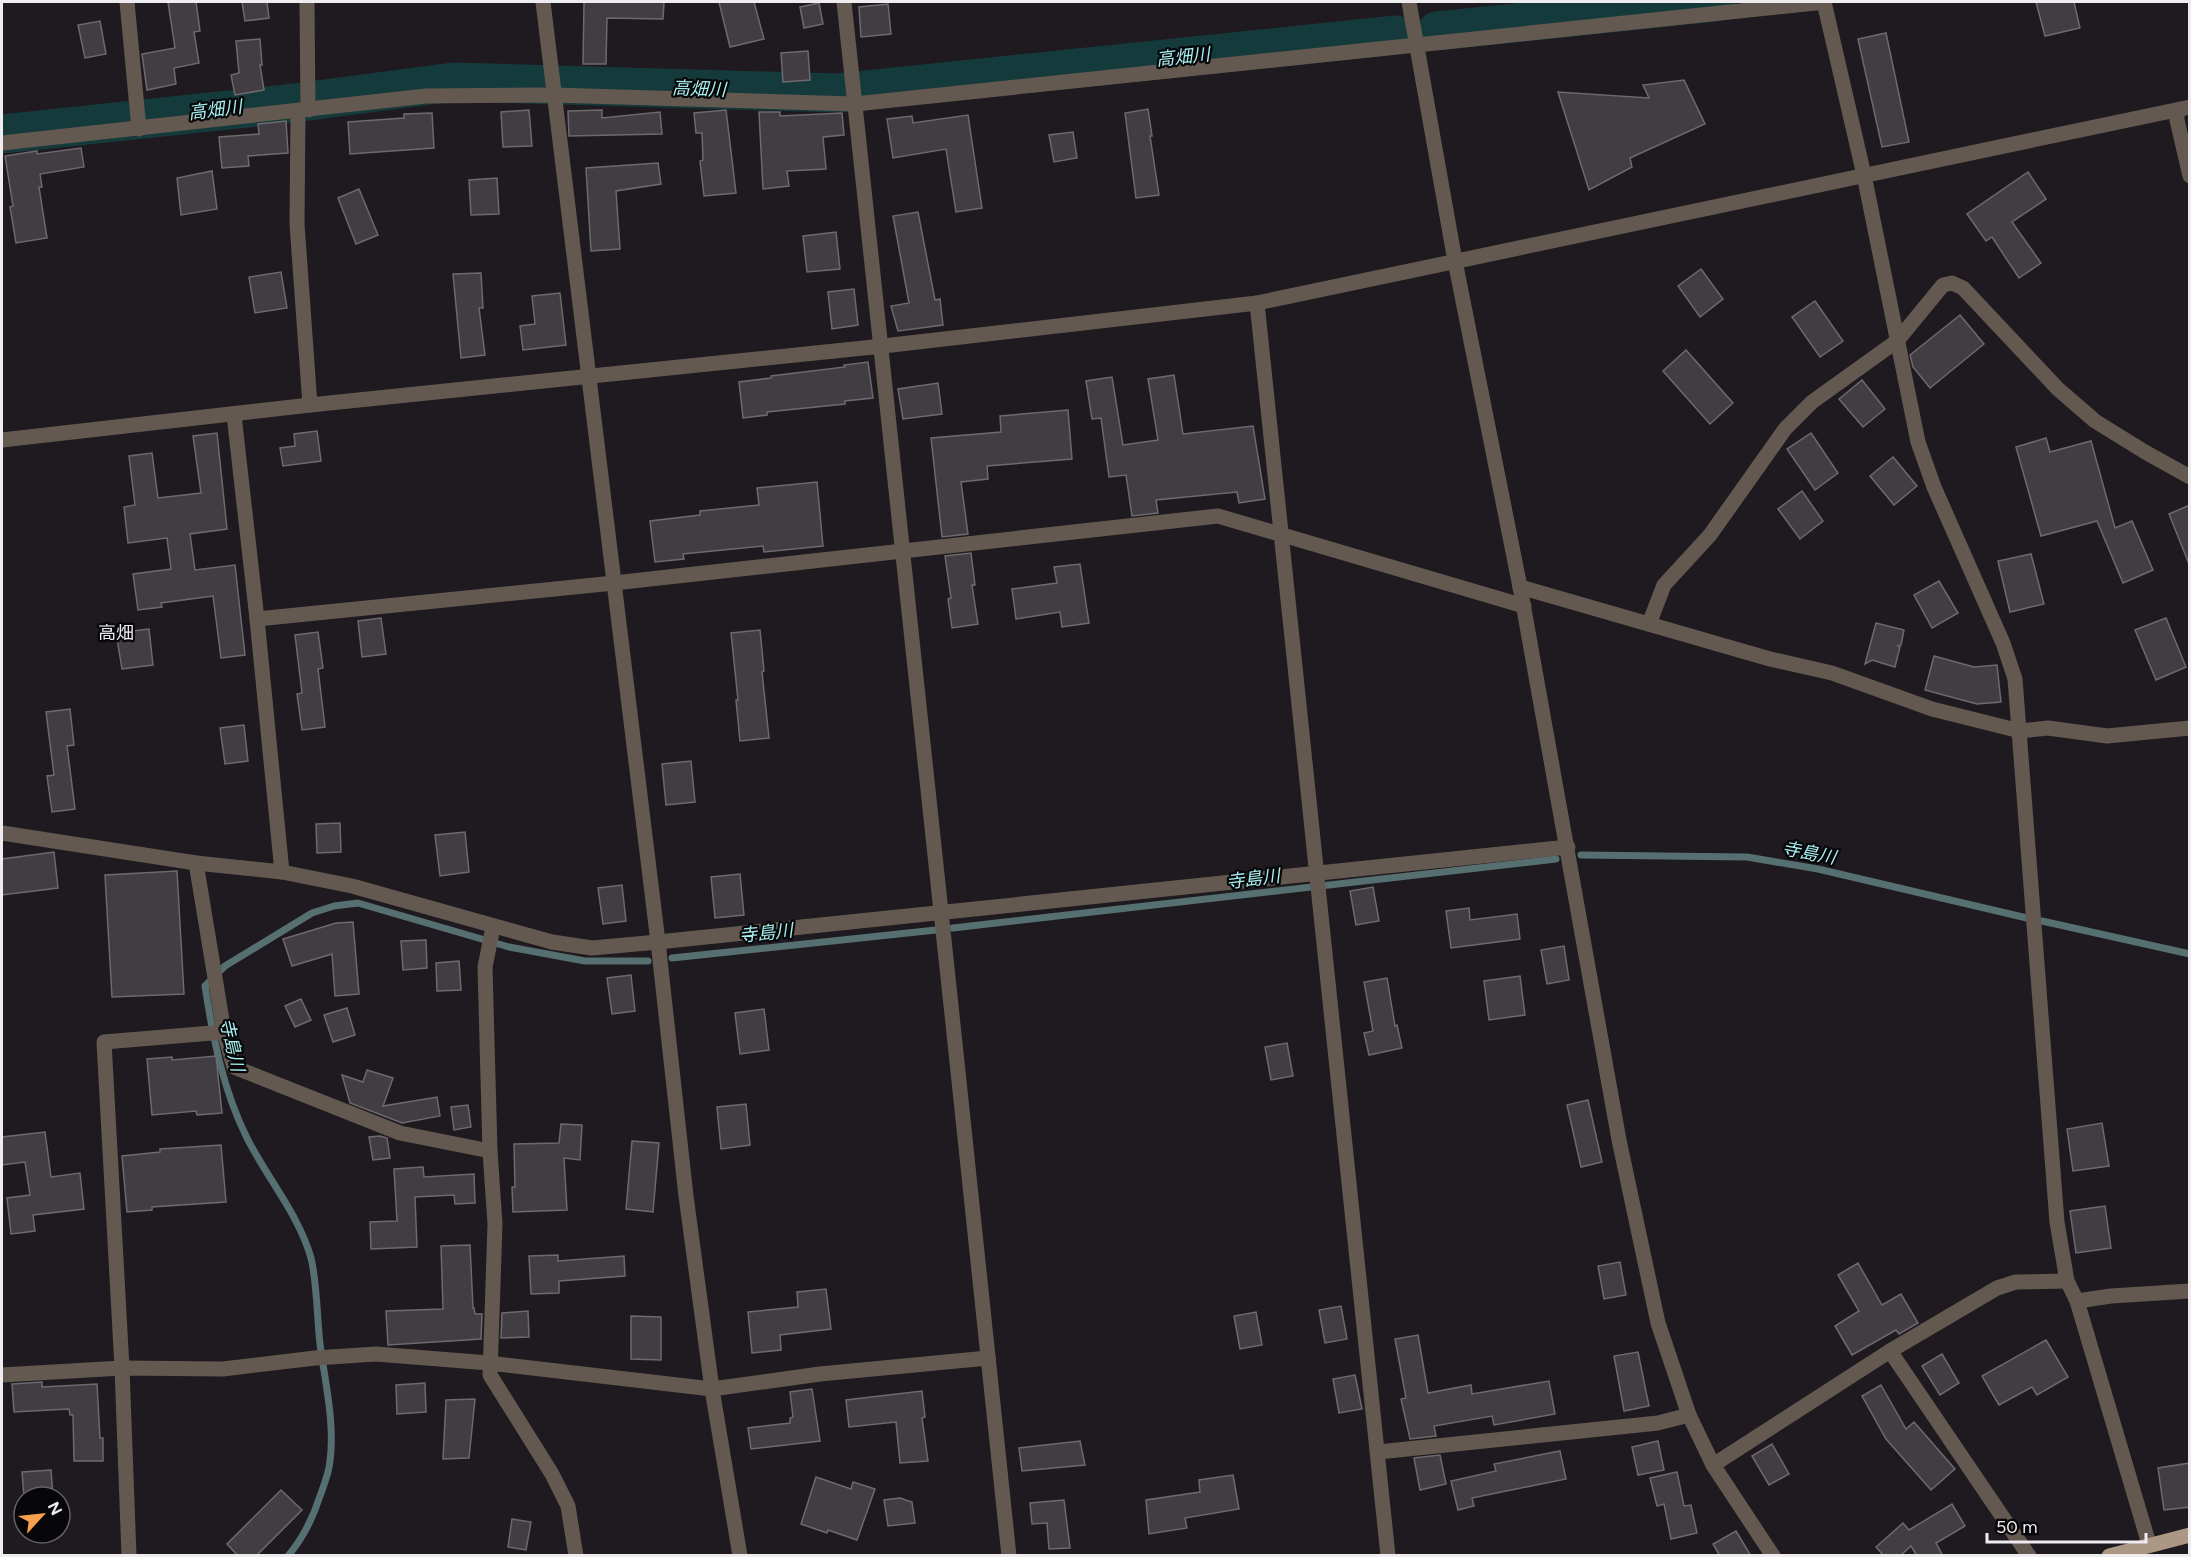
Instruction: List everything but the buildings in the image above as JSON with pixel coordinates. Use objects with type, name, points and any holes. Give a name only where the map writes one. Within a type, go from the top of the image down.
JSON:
[{"type":"main road","points":[[2109,1556],[2190,1535]]},
{"type":"street","points":[[127,2],[138,121]]},
{"type":"street","points":[[307,2],[305,105],[297,224],[310,405]]},
{"type":"street","points":[[543,2],[658,942],[686,1196],[712,1389],[740,1556]]},
{"type":"street","points":[[844,2],[883,346],[912,646],[1009,1556]]},
{"type":"street","points":[[1409,2],[1455,261],[1524,606],[1619,1140],[1658,1323],[1689,1415],[1713,1466],[1773,1556]]},
{"type":"street","points":[[2,143],[138,121],[426,96],[854,96],[1578,29],[1824,2],[1863,175],[1918,442],[1934,488],[2003,644],[2015,680],[2057,1221],[2067,1281],[2077,1301],[2149,1544]]},
{"type":"street","points":[[2,440],[310,405],[883,346],[1257,303],[2183,109]]},
{"type":"street","points":[[2183,109],[2177,120],[2190,176]]},
{"type":"street","points":[[1649,624],[1664,585],[1710,535],[1785,429],[1812,402],[1897,341],[1943,285],[1952,283],[1963,288],[2058,389],[2095,421],[2190,477]]},
{"type":"street","points":[[1257,303],[1388,1556]]},
{"type":"street","points":[[234,415],[282,872]]},
{"type":"street","points":[[257,620],[1218,516],[1524,606]]},
{"type":"street","points":[[1520,586],[1770,659],[1832,673],[1932,709],[2020,731],[2048,728],[2107,736],[2190,728]]},
{"type":"street","points":[[2,833],[196,862],[282,872],[352,886],[491,936],[592,948],[942,913],[1318,881],[1568,847]]},
{"type":"street","points":[[196,862],[215,975],[217,1033],[234,1066],[400,1132],[490,1151]]},
{"type":"street","points":[[491,936],[485,967],[490,1151],[495,1224],[490,1375],[552,1474],[568,1506],[576,1556]]},
{"type":"street","points":[[129,1556],[122,1368],[104,1042],[217,1033]]},
{"type":"street","points":[[1713,1466],[1890,1351],[1997,1288],[2016,1282],[2067,1281]]},
{"type":"street","points":[[2077,1301],[2111,1296],[2190,1291]]},
{"type":"street","points":[[1890,1351],[2029,1556]]},
{"type":"street","points":[[2,1375],[122,1368],[223,1369],[315,1358],[376,1354],[489,1363],[712,1389],[820,1374],[988,1358]]},
{"type":"street","points":[[1378,1452],[1658,1423],[1689,1415]]},
{"type":"waterway","name":"高畑川","points":[[1437,31],[1716,2]]},
{"type":"waterway","name":"高畑川","points":[[2,134],[294,103],[453,82],[837,93],[1396,35]]},
{"type":"waterway","name":"寺島川","points":[[1581,855],[1747,857],[1818,869],[2027,918]]},
{"type":"waterway","name":"寺島川","points":[[953,928],[1556,859]]},
{"type":"waterway","name":"寺島川","points":[[288,1556],[311,1520],[329,1470],[330,1461],[330,1417],[320,1344],[315,1278],[306,1242],[299,1227],[255,1153],[231,1101],[215,1044],[205,986],[225,966],[312,913],[334,906],[358,903],[509,947],[585,961],[648,961]]},
{"type":"waterway","name":"寺島川","points":[[2042,921],[2190,954]]},
{"type":"waterway","name":"寺島川","points":[[672,958],[936,930]]},
{"type":"district","name":"高畑","points":[[116,633]]}]
